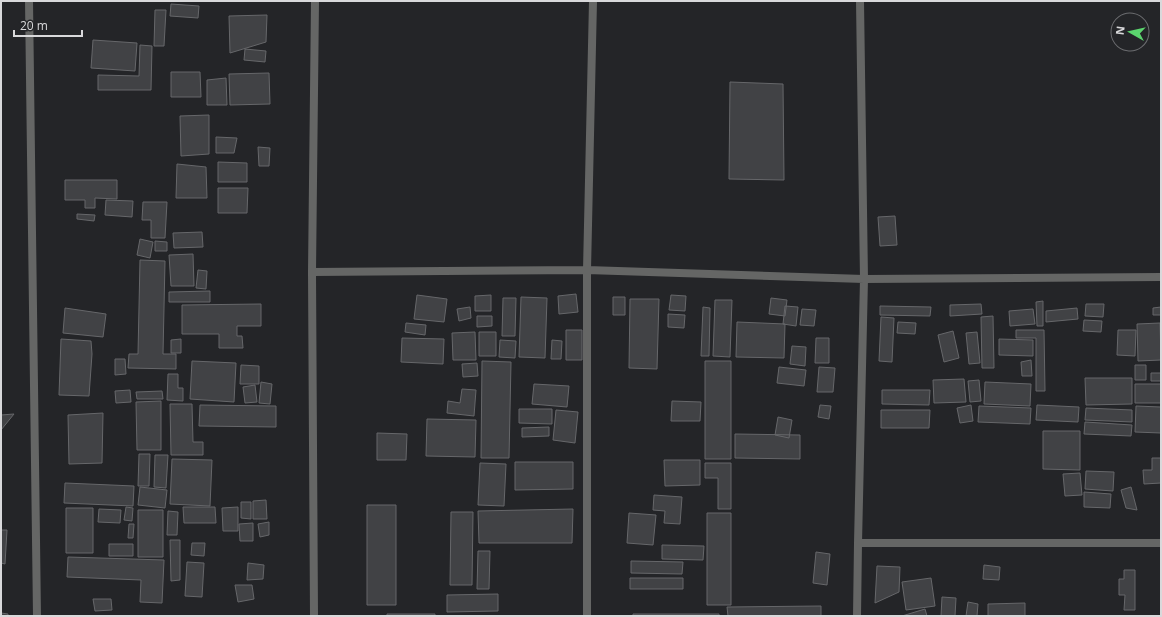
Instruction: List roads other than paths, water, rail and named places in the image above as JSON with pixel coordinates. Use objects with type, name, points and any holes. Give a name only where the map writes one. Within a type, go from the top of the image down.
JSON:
[{"type":"street","points":[[29,1],[37,616]]},
{"type":"street","points":[[314,616],[312,272],[315,1]]},
{"type":"street","points":[[587,616],[587,270],[593,1]]},
{"type":"street","points":[[857,616],[864,279],[860,1]]},
{"type":"street","points":[[312,272],[587,270],[864,279],[1161,277]]},
{"type":"street","points":[[858,543],[1161,543]]}]
